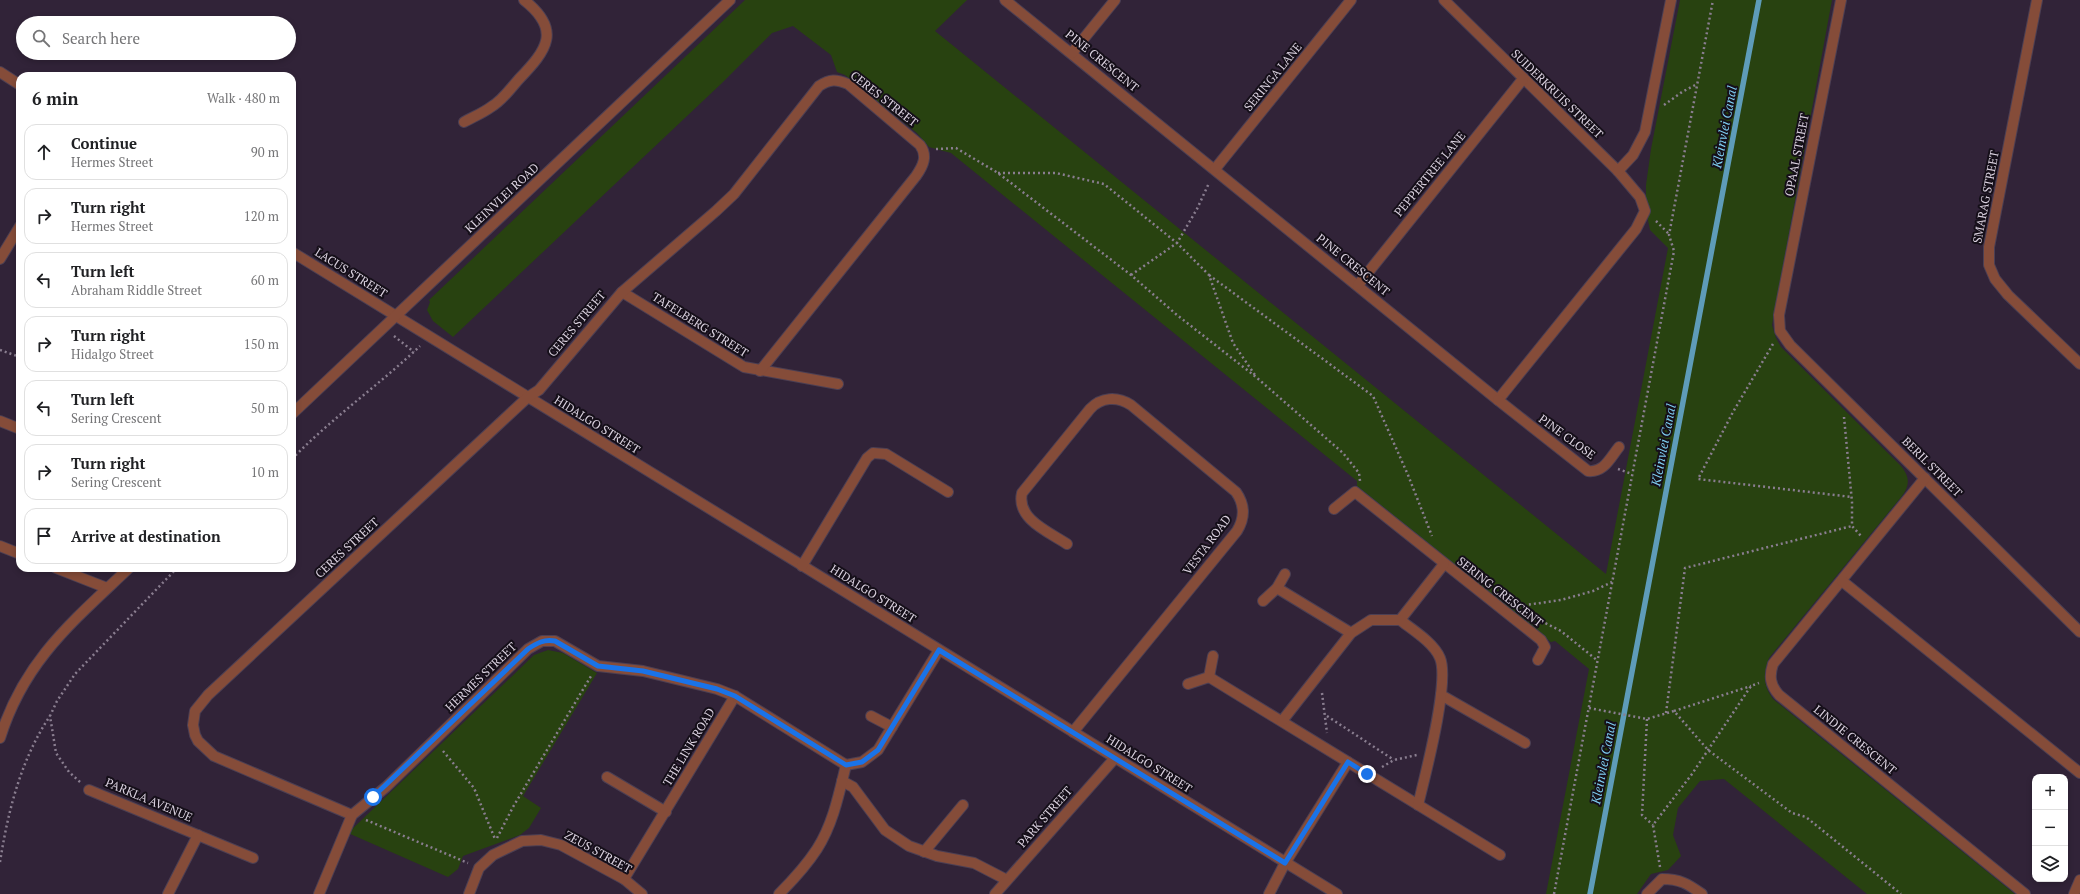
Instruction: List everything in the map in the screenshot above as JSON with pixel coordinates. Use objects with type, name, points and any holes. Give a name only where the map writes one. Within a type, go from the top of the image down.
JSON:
[{"type":"street","points":[[464,122],[492,107],[542,55],[546,40],[545,26],[540,14],[524,0]]},
{"type":"street","name":"KLEINVLEI ROAD","points":[[296,410],[730,0]]},
{"type":"street","name":"PINE CRESCENT","points":[[1005,0],[1498,400]]},
{"type":"street","points":[[1072,53],[1115,0]]},
{"type":"street","name":"SERINGA LANE","points":[[1215,169],[1351,0]]},
{"type":"street","name":"SUIDERKRUIS STREET","points":[[1444,0],[1618,171],[1640,197],[1646,211]]},
{"type":"street","points":[[1618,171],[1633,156],[1645,132],[1670,0]]},
{"type":"street","name":"OPAAL STREET","points":[[1780,331],[1779,315],[1841,0]]},
{"type":"street","name":"SMARAG STREET","points":[[2036,0],[1989,247],[1989,265],[1995,279],[2008,295],[2080,364]]},
{"type":"street","points":[[0,72],[16,82]]},
{"type":"street","name":"PEPPERTREE LANE","points":[[1358,285],[1523,78]]},
{"type":"street","name":"CERES STREET","points":[[352,814],[214,756],[198,741],[195,735],[195,711],[208,695],[528,397],[539,390],[622,292],[734,194],[816,90],[826,82],[832,80],[848,84],[923,150]]},
{"type":"street","points":[[760,371],[916,176],[923,164],[923,150]]},
{"type":"street","points":[[1498,400],[1636,229],[1646,211]]},
{"type":"street","points":[[0,259],[16,233]]},
{"type":"street","name":"LACUS STREET","points":[[296,254],[396,316]]},
{"type":"street","name":"TAFELBERG STREET","points":[[622,292],[736,363],[760,371],[838,384]]},
{"type":"street","name":"HIDALGO STREET","points":[[396,316],[1337,894]]},
{"type":"street","name":"BERIL STREET","points":[[1780,331],[1784,339],[2080,632]]},
{"type":"street","name":"VESTA ROAD","points":[[1067,544],[1030,520],[1024,512],[1020,501],[1022,493],[1090,409],[1097,403],[1110,398],[1121,400],[1130,405],[1236,492],[1242,505],[1243,519],[1237,531],[1073,732]]},
{"type":"street","name":"PINE CLOSE","points":[[1498,400],[1588,470],[1596,472],[1602,469],[1619,447]]},
{"type":"street","points":[[0,421],[16,427]]},
{"type":"street","points":[[802,566],[867,458],[873,453],[886,454],[948,492]]},
{"type":"street","points":[[1771,678],[1774,664],[1925,478]]},
{"type":"street","points":[[1334,509],[1355,492]]},
{"type":"street","name":"SERING CRESCENT","points":[[1355,492],[1544,644],[1545,651],[1538,660]]},
{"type":"street","points":[[0,546],[16,552]]},
{"type":"street","name":"SERING CRESCENT","points":[[1400,620],[1444,564]]},
{"type":"street","points":[[66,572],[107,588]]},
{"type":"street","points":[[0,738],[13,702],[34,665],[50,644],[125,572]]},
{"type":"street","points":[[1263,601],[1277,588],[1285,574]]},
{"type":"street","points":[[1842,581],[2080,773]]},
{"type":"street","points":[[1277,588],[1350,633]]},
{"type":"street","points":[[1282,722],[1350,633],[1371,620],[1400,620],[1434,648],[1440,656],[1443,677],[1431,752],[1418,805]]},
{"type":"street","name":"HERMES STREET","points":[[352,814],[386,787],[528,649],[542,640],[555,641],[598,666],[643,671],[717,689],[735,696],[846,765]]},
{"type":"street","points":[[779,894],[802,870],[817,849],[828,828],[846,765],[862,762],[878,750],[939,650]]},
{"type":"street","points":[[1209,677],[1212,656]]},
{"type":"street","points":[[1188,684],[1209,677]]},
{"type":"street","points":[[1209,677],[1500,855]]},
{"type":"street","name":"LINDIE CRESCENT","points":[[1771,678],[1774,690],[1779,695],[2025,894]]},
{"type":"street","points":[[1441,694],[1525,743]]},
{"type":"street","name":"THE LINK ROAD","points":[[624,878],[666,812],[735,696]]},
{"type":"street","points":[[871,716],[892,727]]},
{"type":"street","name":"PARK STREET","points":[[995,894],[1115,758]]},
{"type":"street","points":[[1269,894],[1285,863],[1348,762]]},
{"type":"street","points":[[607,776],[666,812]]},
{"type":"street","points":[[842,781],[853,787],[885,830],[909,846],[924,852],[974,863],[1007,880]]},
{"type":"street","name":"PARKLA AVENUE","points":[[89,790],[253,858]]},
{"type":"street","points":[[924,852],[963,805]]},
{"type":"street","points":[[319,894],[352,814]]},
{"type":"street","name":"PARKLA AVENUE","points":[[168,894],[198,835]]},
{"type":"street","name":"ZEUS STREET","points":[[469,894],[479,868],[483,862],[500,850],[522,841],[541,840],[552,842],[624,878],[642,894]]},
{"type":"street","points":[[1647,894],[1662,879],[1676,879],[1690,885],[1702,894]]},
{"type":"street","points":[[2074,894],[2080,880]]},
{"type":"path","points":[[1669,235],[1713,0]]},
{"type":"path","points":[[1650,104],[1663,106],[1682,92],[1698,84]]},
{"type":"path","points":[[923,150],[956,148],[998,173],[1131,275],[1177,315],[1256,377],[1343,453],[1359,473],[1360,483],[1355,492]]},
{"type":"path","points":[[1131,275],[1176,243],[1197,209],[1215,169]]},
{"type":"path","points":[[998,173],[1056,173],[1104,184],[1176,243],[1209,275],[1373,396],[1408,475],[1433,537]]},
{"type":"path","points":[[1554,894],[1674,251],[1669,235],[1646,211]]},
{"type":"path","points":[[1209,275],[1234,343],[1256,377]]},
{"type":"path","points":[[1780,331],[1733,412],[1698,479],[1852,497]]},
{"type":"path","points":[[394,336],[414,352]]},
{"type":"path","points":[[296,455],[317,432],[422,344]]},
{"type":"path","points":[[0,350],[16,356]]},
{"type":"path","points":[[1843,397],[1844,431],[1852,497],[1852,526],[1871,545]]},
{"type":"path","points":[[1666,713],[1685,568],[1852,526]]},
{"type":"path","points":[[0,862],[14,794],[38,734],[50,716],[57,701],[75,674],[173,572]]},
{"type":"path","points":[[1510,617],[1519,606],[1562,600],[1593,591],[1612,582]]},
{"type":"path","points":[[1519,606],[1524,609]]},
{"type":"path","points":[[1539,620],[1561,631],[1598,661]]},
{"type":"path","points":[[496,840],[513,807],[598,666]]},
{"type":"path","points":[[1319,673],[1326,716],[1328,750]]},
{"type":"path","points":[[1589,708],[1647,719],[1751,686],[1771,678]]},
{"type":"path","points":[[1653,825],[1674,799],[1751,686]]},
{"type":"path","points":[[1674,711],[1708,750],[1792,813],[1806,817],[1901,894]]},
{"type":"path","points":[[50,716],[56,753],[69,772],[89,790]]},
{"type":"path","points":[[1326,716],[1394,760]]},
{"type":"path","points":[[1647,719],[1642,815],[1653,825],[1662,879]]},
{"type":"path","points":[[434,740],[474,788],[500,850]]},
{"type":"path","points":[[1367,774],[1394,760],[1431,752]]},
{"type":"path","points":[[352,814],[479,868]]},
{"type":"green space","points":[[745,0],[967,0],[935,31],[1606,574],[1668,248],[1650,230],[1646,210],[1646,185],[1651,149],[1680,0],[1832,0],[1772,325],[1776,338],[1781,347],[1900,465],[1907,476],[1908,484],[1902,496],[1769,658],[1765,674],[1767,689],[1773,699],[2015,894],[1867,894],[1724,779],[1700,781],[1678,808],[1673,835],[1681,856],[1668,870],[1651,874],[1637,894],[1546,894],[1589,669],[1555,641],[1551,642],[1449,563],[1448,559],[1357,486],[1357,481],[951,153],[929,147],[917,133],[845,75],[837,72],[831,55],[793,26],[772,33],[722,83],[453,337],[433,321],[427,310],[430,302],[429,300]]},
{"type":"green space","points":[[548,650],[563,653],[597,673],[523,796],[541,808],[529,828],[520,835],[463,856],[458,869],[448,877],[348,833],[534,655]]},
{"type":"waterway","name":"Kleinvlei Canal","points":[[1590,894],[1759,0]]},
{"type":"route","points":[[373,797],[386,787],[528,649],[542,640],[555,641],[598,666],[643,671],[717,689],[735,696],[846,765],[862,762],[878,750],[939,650],[1285,863],[1348,762],[1367,774]]}]
